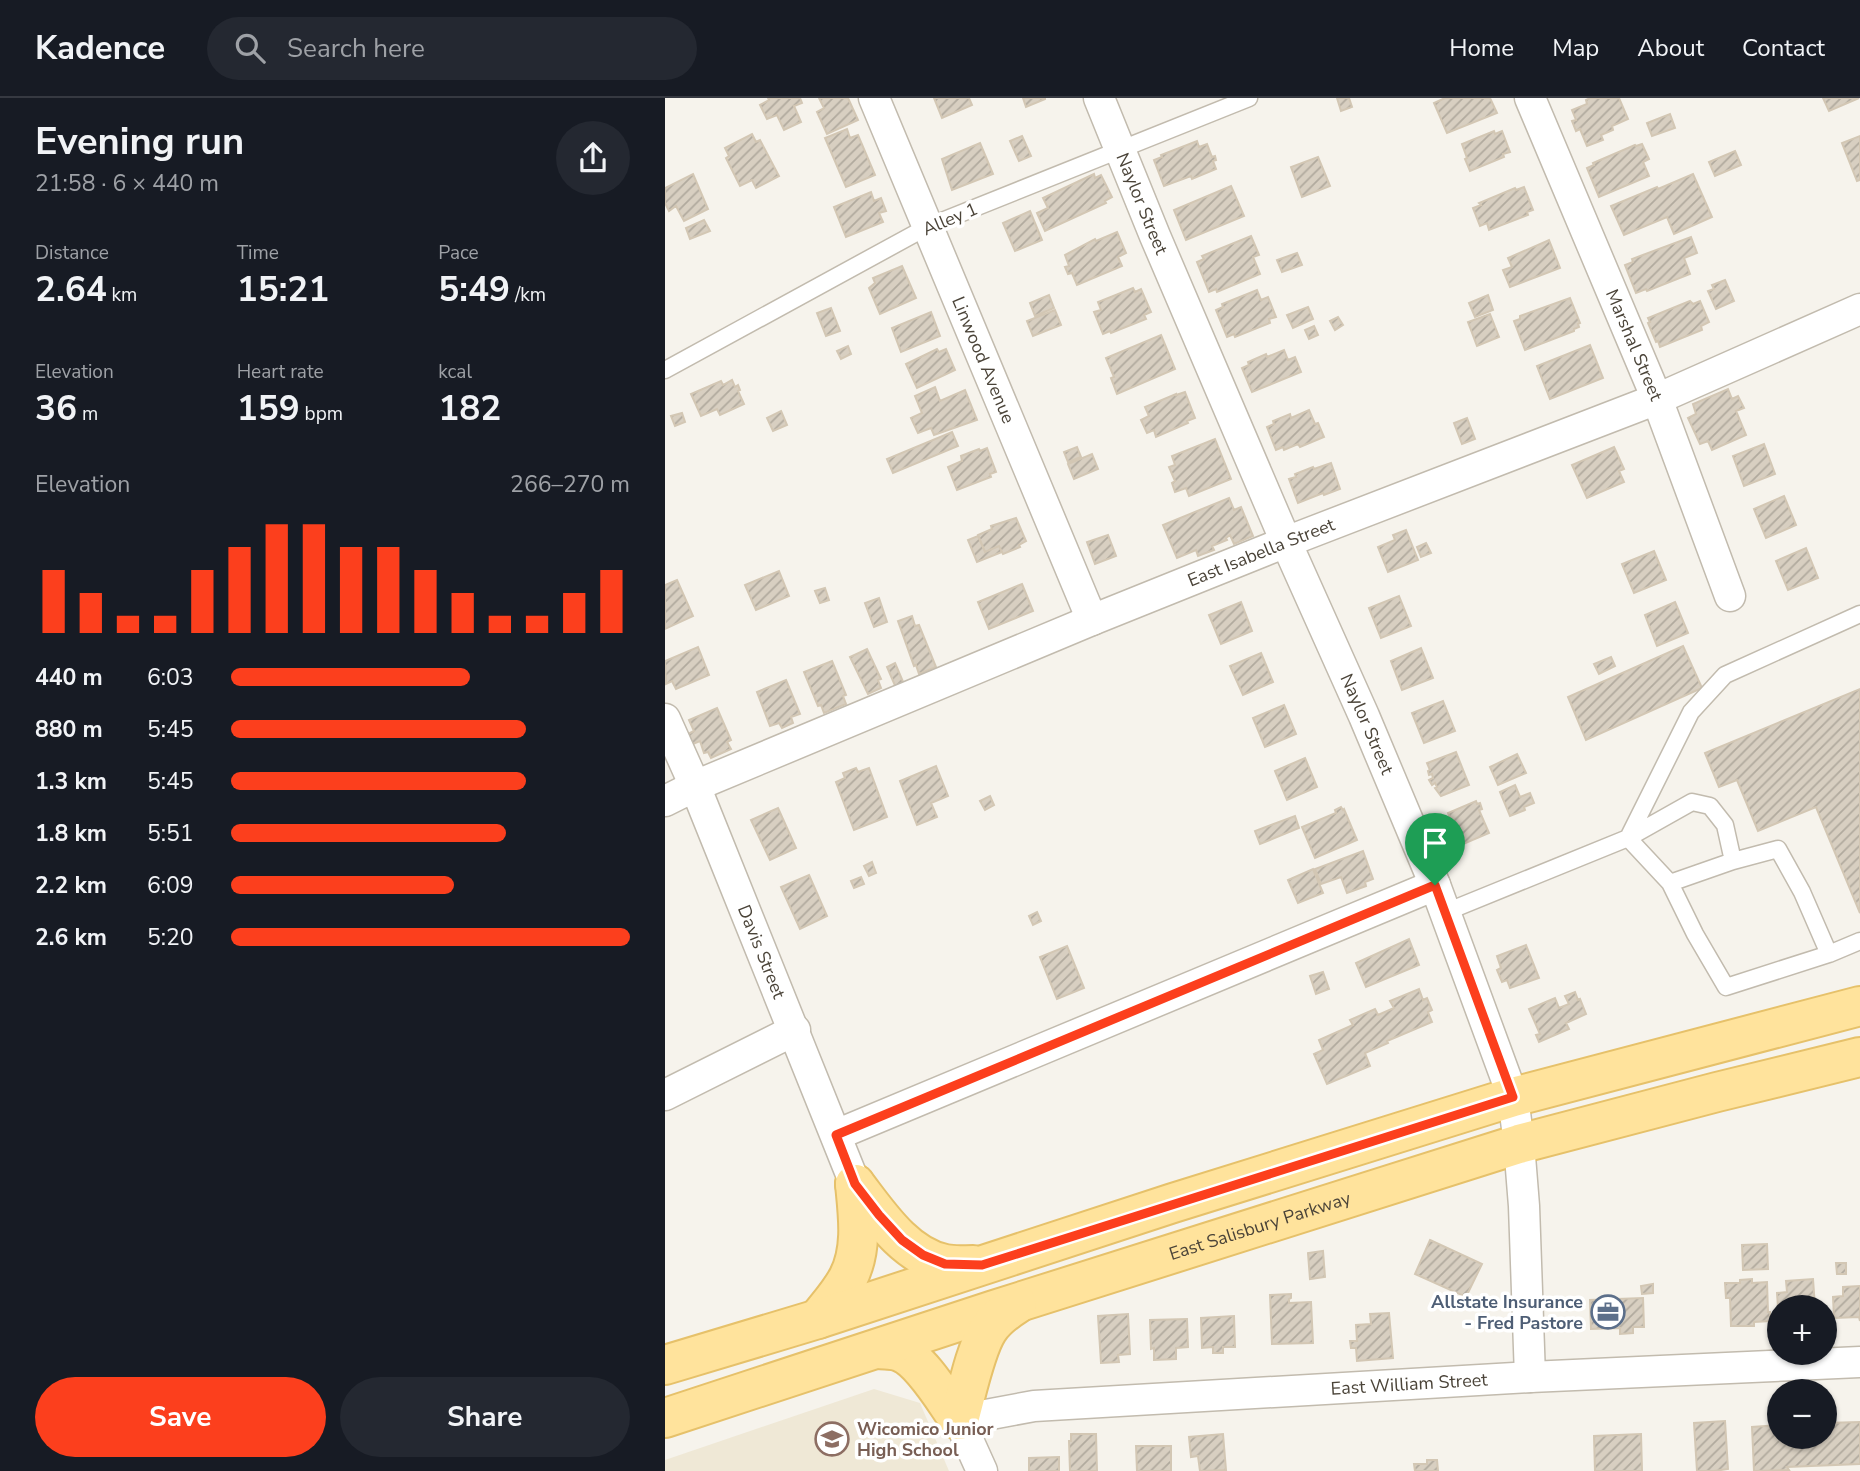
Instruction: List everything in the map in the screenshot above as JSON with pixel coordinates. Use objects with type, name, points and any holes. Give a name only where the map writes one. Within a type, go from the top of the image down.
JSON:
[{"type":"main road","points":[[665,1365],[1513,1097],[1860,1006]]},
{"type":"main road","name":"East Salisbury Parkway","points":[[665,1418],[1019,1302],[1519,1144],[1860,1057]]},
{"type":"main road","points":[[855,1184],[879,1215],[912,1248],[945,1264],[982,1265]]},
{"type":"main road","points":[[818,1318],[839,1292],[853,1267],[858,1238],[855,1184]]},
{"type":"main road","points":[[959,1420],[983,1338],[1002,1314],[1019,1302]]},
{"type":"main road","points":[[878,1349],[894,1350],[910,1357],[922,1368],[959,1420]]},
{"type":"street","name":"Linwood Avenue","points":[[874,98],[1092,620]]},
{"type":"street","name":"Naylor Street","points":[[1099,98],[1440,899],[1513,1097],[1524,1206],[1530,1377]]},
{"type":"street","name":"Marshal Street","points":[[1530,98],[1657,399],[1730,597]]},
{"type":"street","name":"East Isabella Street","points":[[665,801],[695,786],[1092,620],[1657,399],[1860,309]]},
{"type":"street","name":"Davis Street","points":[[665,719],[795,1030],[855,1184]]},
{"type":"street","points":[[836,1135],[1440,899]]},
{"type":"street","points":[[665,1095],[795,1030]]},
{"type":"street","name":"East William Street","points":[[959,1420],[1034,1406],[1530,1377],[1860,1362]]},
{"type":"street","points":[[959,1420],[982,1471]]},
{"type":"lane","name":"Alley 1","points":[[665,370],[927,227],[1249,98]]},
{"type":"lane","points":[[1628,838],[1691,712],[1725,675],[1860,614]]},
{"type":"lane","points":[[1440,899],[1628,838],[1692,802],[1710,806],[1725,825],[1733,861]]},
{"type":"lane","points":[[1628,838],[1669,883],[1726,987],[1829,954],[1860,941]]},
{"type":"lane","points":[[1669,883],[1778,849],[1802,892],[1829,954]]},
{"type":"shaded area","name":"Wicomico Junior High School","points":[[874,1389],[920,1403],[949,1471],[665,1471],[665,1460]]},
{"type":"building","points":[[768,98],[800,98],[802,103],[794,106],[801,122],[784,130],[777,115],[767,119],[760,105],[769,100]]},
{"type":"building","points":[[819,98],[848,98],[858,120],[827,134],[817,112],[824,108]]},
{"type":"building","points":[[934,98],[969,98],[972,105],[942,118]]},
{"type":"building","points":[[1023,98],[1045,98],[1045,99],[1026,107]]},
{"type":"building","points":[[1337,98],[1349,98],[1352,107],[1341,111]]},
{"type":"building","points":[[1445,98],[1490,98],[1497,113],[1447,133],[1434,103]]},
{"type":"building","points":[[1619,98],[1628,119],[1612,126],[1613,130],[1601,135],[1603,140],[1587,146],[1580,129],[1576,131],[1572,110],[1587,104],[1586,100]]},
{"type":"building","points":[[1823,98],[1859,98],[1829,111]]},
{"type":"building","points":[[1670,114],[1675,128],[1652,136],[1647,123]]},
{"type":"building","points":[[847,129],[850,138],[858,135],[875,175],[846,187],[825,138]]},
{"type":"building","points":[[1494,131],[1495,134],[1502,131],[1510,152],[1470,171],[1462,144]]},
{"type":"building","points":[[752,134],[756,142],[760,140],[779,176],[756,188],[752,180],[740,186],[726,158],[729,156],[725,148]]},
{"type":"building","points":[[1022,136],[1031,156],[1019,161],[1010,141]]},
{"type":"building","points":[[1860,136],[1860,180],[1857,181],[1842,143]]},
{"type":"building","points":[[1197,141],[1199,147],[1207,144],[1212,157],[1215,156],[1216,160],[1213,161],[1216,169],[1164,186],[1154,160]]},
{"type":"building","points":[[980,143],[993,174],[952,190],[942,159]]},
{"type":"building","points":[[1642,144],[1649,159],[1643,162],[1649,176],[1599,197],[1587,168],[1594,165],[1593,163]]},
{"type":"building","points":[[1735,151],[1741,165],[1715,176],[1709,162]]},
{"type":"building","points":[[1318,157],[1330,186],[1302,197],[1291,167]]},
{"type":"building","points":[[693,174],[708,209],[684,221],[676,206],[669,211],[665,203],[665,188]]},
{"type":"building","points":[[1094,174],[1095,178],[1101,175],[1112,197],[1105,201],[1106,203],[1045,231],[1037,213],[1048,208],[1043,198]]},
{"type":"building","points":[[1693,174],[1712,217],[1674,234],[1667,217],[1624,235],[1611,206]]},
{"type":"building","points":[[1231,186],[1244,216],[1186,240],[1174,210]]},
{"type":"building","points":[[1524,187],[1533,210],[1527,212],[1528,215],[1489,230],[1487,223],[1480,226],[1473,208],[1515,188]]},
{"type":"building","points":[[871,192],[874,201],[881,198],[886,211],[879,213],[883,222],[846,237],[834,207]]},
{"type":"building","points":[[1030,211],[1042,240],[1015,251],[1003,223]]},
{"type":"building","points":[[704,220],[710,231],[690,239],[686,228]]},
{"type":"building","points":[[1117,232],[1126,253],[1118,257],[1122,266],[1077,285],[1072,273],[1068,274],[1065,267],[1069,266],[1065,255],[1095,239],[1096,241]]},
{"type":"building","points":[[1251,236],[1259,255],[1253,257],[1260,274],[1217,292],[1216,289],[1209,292],[1197,262],[1204,259],[1202,256]]},
{"type":"building","points":[[1691,237],[1697,253],[1684,258],[1690,274],[1636,293],[1625,265],[1633,262],[1632,259]]},
{"type":"building","points":[[1549,240],[1560,268],[1510,287],[1503,270],[1512,267],[1508,258]]},
{"type":"building","points":[[1297,253],[1302,265],[1282,272],[1277,260]]},
{"type":"building","points":[[902,266],[916,298],[880,314],[869,288],[875,283],[873,278]]},
{"type":"building","points":[[1725,280],[1734,301],[1716,309],[1708,291],[1714,289],[1712,285]]},
{"type":"building","points":[[1133,288],[1135,292],[1141,289],[1151,312],[1144,315],[1146,319],[1103,334],[1094,312],[1101,310],[1098,302]]},
{"type":"building","points":[[1257,290],[1261,300],[1268,297],[1276,317],[1269,319],[1270,323],[1235,337],[1234,334],[1227,337],[1216,310],[1223,307],[1222,304]]},
{"type":"building","points":[[1049,295],[1054,308],[1035,316],[1030,303]]},
{"type":"building","points":[[1488,295],[1493,310],[1475,317],[1469,303]]},
{"type":"building","points":[[1570,298],[1580,323],[1579,327],[1525,350],[1514,321],[1520,319],[1520,316]]},
{"type":"building","points":[[1690,301],[1693,304],[1700,301],[1709,322],[1701,326],[1702,330],[1660,347],[1648,318]]},
{"type":"building","points":[[1308,307],[1313,319],[1293,328],[1287,315]]},
{"type":"building","points":[[831,308],[840,331],[826,336],[817,313]]},
{"type":"building","points":[[1055,310],[1061,325],[1033,336],[1027,321]]},
{"type":"building","points":[[931,312],[940,336],[901,352],[892,328]]},
{"type":"building","points":[[1490,314],[1499,337],[1477,346],[1468,322]]},
{"type":"building","points":[[1338,317],[1343,325],[1335,330],[1330,321]]},
{"type":"building","points":[[1314,326],[1318,335],[1309,339],[1305,330]]},
{"type":"building","points":[[1161,335],[1175,369],[1117,394],[1106,358]]},
{"type":"building","points":[[1590,345],[1603,378],[1550,399],[1537,366]]},
{"type":"building","points":[[848,346],[851,354],[841,359],[837,351]]},
{"type":"building","points":[[937,349],[939,352],[946,349],[955,370],[917,388],[906,364]]},
{"type":"building","points":[[1284,350],[1288,360],[1295,357],[1301,372],[1252,392],[1242,368],[1249,365],[1248,362],[1266,354],[1267,357]]},
{"type":"building","points":[[732,380],[735,387],[738,385],[744,404],[720,415],[717,409],[701,416],[691,394],[721,381],[723,385]]},
{"type":"building","points":[[935,387],[940,401],[965,390],[977,420],[934,435],[931,428],[918,433],[911,418],[922,413],[915,396]]},
{"type":"building","points":[[1728,389],[1732,399],[1738,396],[1744,408],[1736,411],[1746,435],[1712,450],[1708,441],[1700,444],[1688,418],[1696,414],[1693,404]]},
{"type":"building","points":[[1185,392],[1195,418],[1156,437],[1154,430],[1147,433],[1141,420],[1149,416],[1145,407]]},
{"type":"building","points":[[1309,410],[1324,437],[1300,447],[1298,444],[1284,450],[1283,447],[1276,450],[1267,427],[1274,424],[1273,421],[1290,414],[1291,418]]},
{"type":"building","points":[[781,411],[787,425],[773,431],[767,418]]},
{"type":"building","points":[[682,413],[685,422],[675,426],[671,416]]},
{"type":"building","points":[[1467,418],[1475,439],[1462,444],[1454,423]]},
{"type":"building","points":[[952,432],[958,446],[893,473],[887,459]]},
{"type":"building","points":[[1215,439],[1231,479],[1189,496],[1186,488],[1175,492],[1172,483],[1175,481],[1169,467],[1175,465],[1172,456]]},
{"type":"building","points":[[1764,444],[1775,474],[1744,486],[1733,456]]},
{"type":"building","points":[[1077,447],[1081,457],[1068,462],[1064,452]]},
{"type":"building","points":[[1614,447],[1624,469],[1619,471],[1624,482],[1587,498],[1572,465]]},
{"type":"building","points":[[987,448],[996,472],[990,474],[991,477],[957,490],[948,467],[962,461],[961,456]]},
{"type":"building","points":[[1092,454],[1098,469],[1074,479],[1068,464]]},
{"type":"building","points":[[1331,463],[1340,489],[1298,503],[1289,479],[1313,467],[1314,469]]},
{"type":"building","points":[[1784,496],[1796,525],[1766,538],[1754,509]]},
{"type":"building","points":[[1229,498],[1234,510],[1241,507],[1253,536],[1234,544],[1230,535],[1227,540],[1212,546],[1214,550],[1198,556],[1196,550],[1177,558],[1163,525]]},
{"type":"building","points":[[1016,518],[1026,541],[1019,545],[1020,547],[1003,554],[999,546],[985,552],[978,535],[992,529],[991,526]]},
{"type":"building","points":[[1406,530],[1418,560],[1388,572],[1378,547],[1395,540],[1393,535]]},
{"type":"building","points":[[1108,535],[1116,556],[1095,564],[1087,542]]},
{"type":"building","points":[[978,536],[985,552],[999,546],[1002,552],[977,562],[968,540]]},
{"type":"building","points":[[1426,543],[1431,553],[1421,557],[1417,547]]},
{"type":"building","points":[[1806,548],[1818,578],[1788,590],[1776,561]]},
{"type":"building","points":[[1654,551],[1666,580],[1634,593],[1622,564]]},
{"type":"building","points":[[779,571],[789,596],[756,610],[745,585]]},
{"type":"building","points":[[677,580],[693,616],[665,629],[665,585]]},
{"type":"building","points":[[1022,584],[1033,611],[989,629],[978,602]]},
{"type":"building","points":[[825,588],[829,600],[820,603],[815,591]]},
{"type":"building","points":[[1399,596],[1411,626],[1381,638],[1369,608]]},
{"type":"building","points":[[879,598],[887,622],[874,627],[865,603]]},
{"type":"building","points":[[1241,602],[1252,631],[1221,644],[1209,615]]},
{"type":"building","points":[[1675,602],[1688,633],[1657,646],[1645,615]]},
{"type":"building","points":[[912,616],[915,626],[919,625],[936,667],[919,674],[898,621]]},
{"type":"building","points":[[1683,646],[1702,688],[1586,740],[1568,697]]},
{"type":"building","points":[[698,647],[709,675],[676,689],[672,681],[666,684],[665,661]]},
{"type":"building","points":[[1421,648],[1433,678],[1402,690],[1391,661]]},
{"type":"building","points":[[867,649],[881,679],[878,680],[881,688],[868,694],[850,657]]},
{"type":"building","points":[[1261,653],[1273,682],[1243,695],[1230,666]]},
{"type":"building","points":[[1611,657],[1615,666],[1599,674],[1594,664]]},
{"type":"building","points":[[832,661],[846,695],[843,696],[846,704],[824,713],[821,705],[818,706],[804,672]]},
{"type":"building","points":[[895,663],[904,684],[896,688],[887,667]]},
{"type":"building","points":[[786,680],[800,714],[791,717],[793,723],[782,728],[779,723],[770,726],[757,692]]},
{"type":"building","points":[[1860,689],[1860,913],[1816,807],[1758,831],[1737,780],[1719,787],[1705,753]]},
{"type":"building","points":[[1443,701],[1455,731],[1424,743],[1412,713]]},
{"type":"building","points":[[1284,705],[1296,734],[1265,747],[1253,718]]},
{"type":"building","points":[[717,708],[731,740],[727,742],[731,749],[711,758],[708,752],[704,753],[700,741],[693,744],[688,734],[694,731],[689,720]]},
{"type":"building","points":[[1456,752],[1469,785],[1441,796],[1435,783],[1432,785],[1429,780],[1433,778],[1432,774],[1429,775],[1427,763]]},
{"type":"building","points":[[1517,754],[1526,773],[1498,785],[1490,767]]},
{"type":"building","points":[[1305,758],[1317,787],[1287,800],[1275,771]]},
{"type":"building","points":[[936,766],[948,796],[931,803],[937,817],[917,825],[900,781]]},
{"type":"building","points":[[856,768],[858,772],[869,768],[887,817],[854,830],[836,782],[845,778],[843,773]]},
{"type":"building","points":[[1515,785],[1520,797],[1530,793],[1534,803],[1510,816],[1500,792]]},
{"type":"building","points":[[990,796],[994,805],[985,810],[980,801]]},
{"type":"building","points":[[1476,801],[1477,804],[1480,803],[1482,809],[1479,810],[1489,833],[1461,845],[1457,835],[1452,837],[1447,825],[1452,823],[1448,813]]},
{"type":"building","points":[[1341,807],[1357,840],[1315,858],[1302,827],[1336,813],[1335,810]]},
{"type":"building","points":[[778,808],[796,848],[770,860],[751,820]]},
{"type":"building","points":[[1295,816],[1299,828],[1260,844],[1255,831]]},
{"type":"building","points":[[1363,851],[1373,879],[1365,882],[1366,886],[1347,893],[1341,877],[1321,884],[1315,869]]},
{"type":"building","points":[[872,862],[876,873],[869,876],[864,866]]},
{"type":"building","points":[[1313,869],[1323,893],[1298,903],[1288,880]]},
{"type":"building","points":[[809,875],[827,916],[800,929],[781,887]]},
{"type":"building","points":[[861,877],[864,884],[854,888],[851,881]]},
{"type":"building","points":[[1037,912],[1041,921],[1033,925],[1029,916]]},
{"type":"building","points":[[1409,939],[1419,965],[1366,987],[1356,963]]},
{"type":"building","points":[[1526,945],[1539,978],[1510,988],[1507,980],[1502,982],[1497,970],[1501,968],[1497,956]]},
{"type":"building","points":[[1067,946],[1084,988],[1057,999],[1040,957]]},
{"type":"building","points":[[1323,972],[1329,989],[1316,994],[1310,976]]},
{"type":"building","points":[[1419,989],[1423,1000],[1427,998],[1432,1010],[1428,1012],[1432,1022],[1365,1053],[1370,1066],[1327,1084],[1314,1054],[1323,1050],[1319,1040],[1353,1025],[1350,1020],[1375,1009],[1378,1015],[1394,1008],[1390,1001]]},
{"type":"building","points":[[1575,992],[1586,1014],[1566,1023],[1569,1029],[1539,1042],[1536,1035],[1540,1034],[1529,1009],[1555,998],[1559,1008],[1569,1004],[1565,996]]},
{"type":"building","points":[[1430,1240],[1482,1264],[1466,1297],[1415,1274]]},
{"type":"building","points":[[1767,1244],[1768,1269],[1743,1270],[1742,1245]]},
{"type":"building","points":[[1323,1251],[1325,1277],[1310,1279],[1308,1253]]},
{"type":"building","points":[[1836,1263],[1846,1263],[1846,1274],[1837,1274]]},
{"type":"building","points":[[1752,1279],[1752,1283],[1767,1282],[1767,1321],[1754,1322],[1754,1326],[1731,1326],[1730,1298],[1726,1298],[1725,1283],[1740,1283],[1740,1280]]},
{"type":"building","points":[[1813,1279],[1814,1295],[1777,1295],[1787,1292],[1786,1281]]},
{"type":"building","points":[[1653,1284],[1653,1293],[1642,1294],[1641,1286]]},
{"type":"building","points":[[1860,1286],[1860,1321],[1859,1317],[1837,1318],[1837,1297],[1843,1296],[1843,1287]]},
{"type":"building","points":[[1291,1294],[1289,1303],[1311,1302],[1313,1343],[1272,1344],[1270,1295]]},
{"type":"building","points":[[1643,1298],[1644,1327],[1633,1327],[1633,1333],[1620,1334],[1620,1328],[1591,1329],[1590,1300]]},
{"type":"building","points":[[1389,1313],[1393,1358],[1357,1361],[1356,1348],[1351,1348],[1350,1341],[1357,1341],[1356,1325],[1371,1324],[1370,1314]]},
{"type":"building","points":[[1128,1314],[1130,1354],[1118,1355],[1119,1362],[1101,1363],[1098,1316]]},
{"type":"building","points":[[1234,1316],[1235,1347],[1223,1347],[1223,1353],[1213,1353],[1213,1347],[1202,1348],[1201,1318]]},
{"type":"building","points":[[1187,1319],[1188,1347],[1176,1348],[1176,1359],[1154,1360],[1150,1320]]},
{"type":"building","points":[[1725,1421],[1728,1469],[1697,1471],[1694,1423]]},
{"type":"building","points":[[1860,1422],[1860,1464],[1754,1471],[1752,1427],[1767,1426],[1767,1449],[1837,1449],[1837,1423]]},
{"type":"building","points":[[1071,1434],[1096,1434],[1097,1471],[1070,1471]]},
{"type":"building","points":[[1223,1434],[1226,1470],[1200,1471],[1198,1456],[1191,1457],[1189,1437]]},
{"type":"building","points":[[1641,1434],[1642,1471],[1595,1471],[1594,1436]]},
{"type":"building","points":[[1136,1446],[1171,1446],[1171,1471],[1137,1471]]},
{"type":"building","points":[[1059,1457],[1059,1471],[1029,1471],[1029,1458]]},
{"type":"building","points":[[1427,1460],[1437,1460],[1438,1471],[1415,1471],[1414,1464],[1427,1464]]},
{"type":"place","name":"Allstate Insurance - Fred Pastore","points":[[1608,1312]]},
{"type":"place","name":"Wicomico Junior High School","points":[[832,1439]]},
{"type":"route","points":[[1435,885],[1513,1097],[982,1265],[945,1264],[912,1248],[879,1215],[855,1184],[836,1135],[1435,885]]}]
